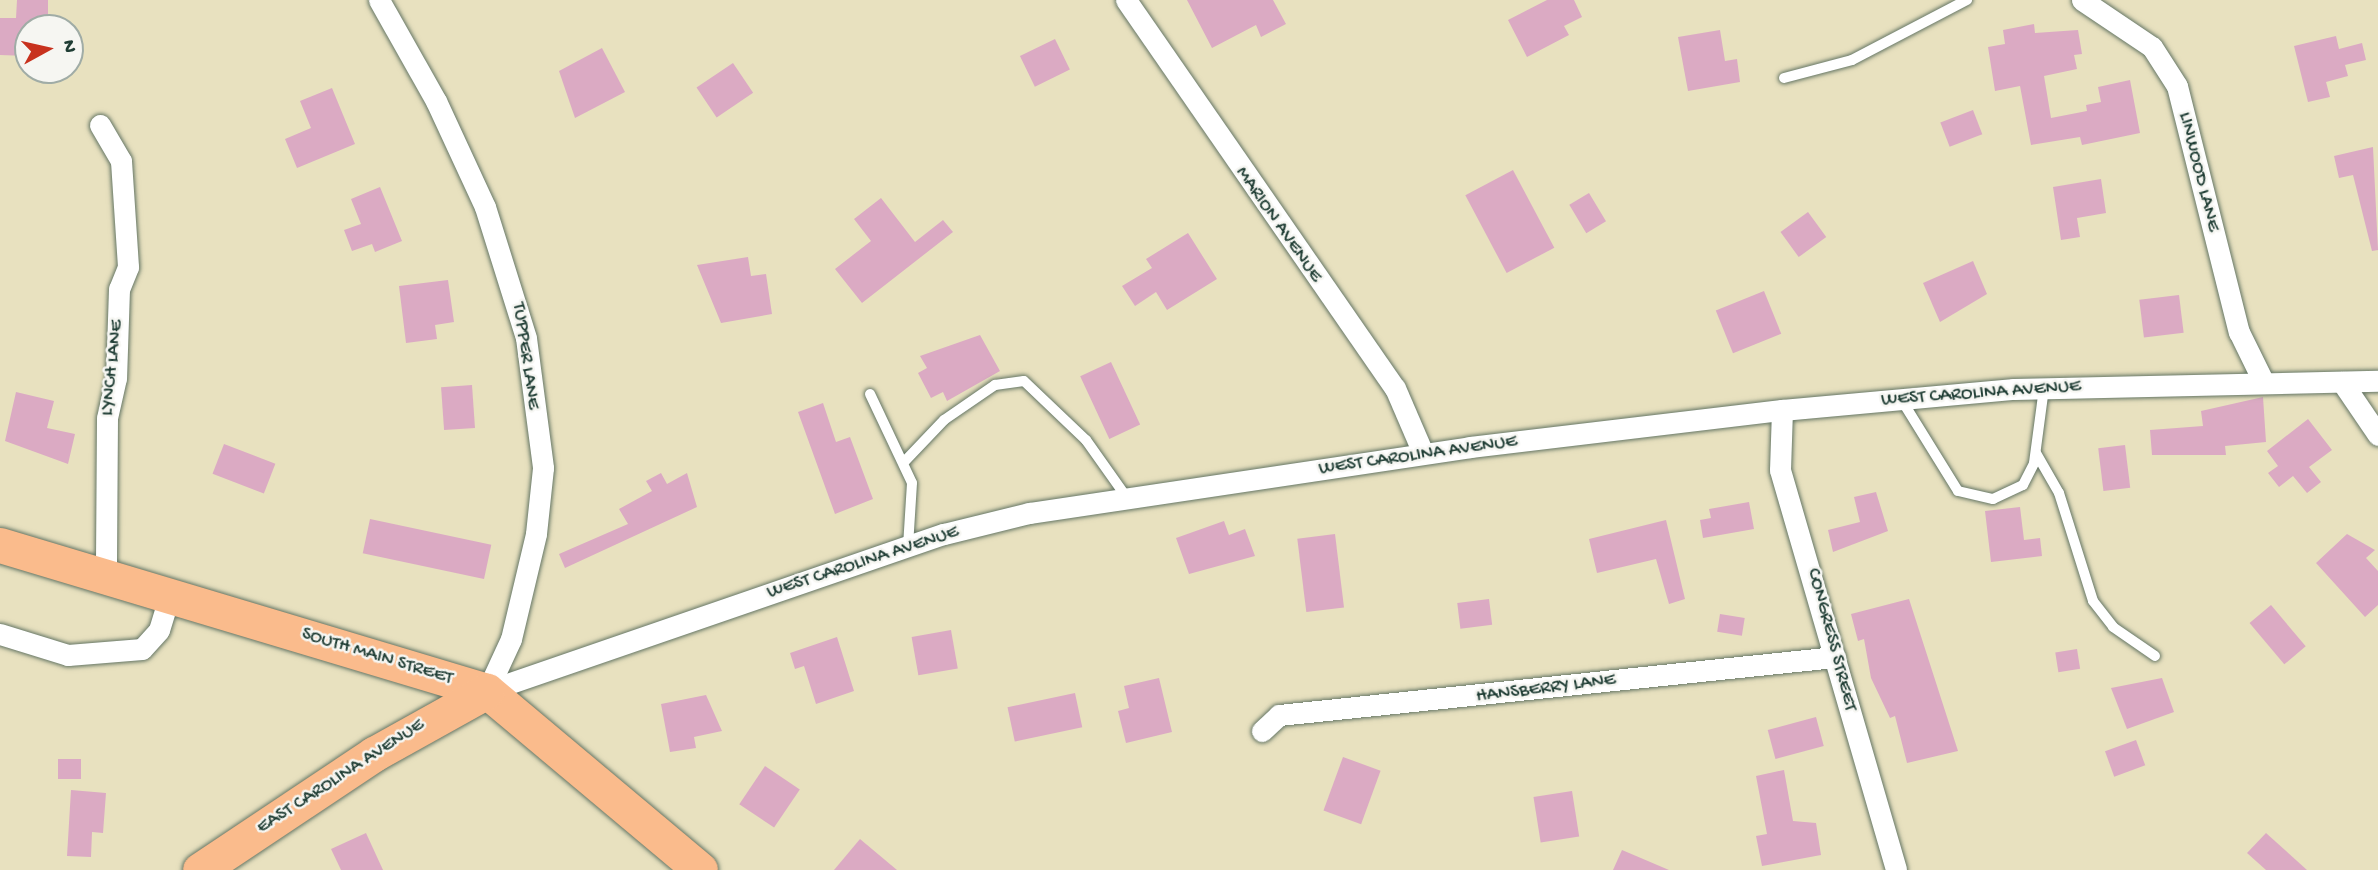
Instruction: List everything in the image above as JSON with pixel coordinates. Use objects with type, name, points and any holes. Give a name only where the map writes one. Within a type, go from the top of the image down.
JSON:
[{"type":"main road","name":"SOUTH MAIN STREET","points":[[0,545],[169,598],[487,691],[700,870]]},
{"type":"main road","name":"EAST CAROLINA AVENUE","points":[[200,870],[374,754],[487,691]]},
{"type":"street","name":"TUPPER LANE","points":[[379,0],[436,101],[485,207],[526,338],[543,468],[536,534],[510,639],[487,691]]},
{"type":"street","name":"MARION AVENUE","points":[[1126,0],[1395,388],[1423,453]]},
{"type":"street","name":"LINWOOD LANE","points":[[2082,0],[2143,40],[2168,66],[2190,130],[2239,331],[2263,381]]},
{"type":"street","name":"LYNCH LANE","points":[[100,125],[121,161],[128,267],[119,289],[116,377],[107,418],[106,578]]},
{"type":"street","name":"WEST CAROLINA AVENUE","points":[[487,691],[908,546],[1029,513],[1423,453],[1782,410],[2044,388],[2263,381],[2378,382]]},
{"type":"street","points":[[2342,382],[2378,435]]},
{"type":"street","name":"CONGRESS STREET","points":[[1782,410],[1780,470],[1896,870]]},
{"type":"street","points":[[0,634],[68,655],[142,649],[159,630],[169,598]]},
{"type":"street","name":"HANSBERRY LANE","points":[[1262,731],[1279,715],[1835,657]]},
{"type":"lane","points":[[1784,78],[1852,60],[1966,0]]},
{"type":"lane","points":[[905,461],[944,420],[995,385],[1024,381],[1086,440],[1127,498]]},
{"type":"lane","points":[[1901,399],[1958,491],[2009,496],[2023,485],[2036,453],[2044,388]]},
{"type":"lane","points":[[870,394],[905,461],[912,483],[908,546]]},
{"type":"lane","points":[[2036,453],[2059,493],[2094,601],[2113,627],[2155,656]]},
{"type":"building","points":[[17,0],[48,0],[48,14],[16,14]]},
{"type":"building","points":[[1187,0],[1273,0],[1286,24],[1261,37],[1256,25],[1212,48]]},
{"type":"building","points":[[1547,0],[1574,0],[1582,17],[1564,26],[1569,35],[1527,57],[1508,20]]},
{"type":"building","points":[[0,18],[14,18],[14,56],[0,55]]},
{"type":"building","points":[[2034,24],[2035,33],[2078,30],[2082,54],[2074,55],[2077,69],[2044,76],[2051,118],[2087,111],[2086,105],[2101,102],[2098,87],[2130,80],[2140,133],[2082,145],[2080,137],[2031,145],[2020,86],[1995,91],[1988,47],[2005,44],[2003,30]]},
{"type":"building","points":[[1720,30],[1725,61],[1737,59],[1740,82],[1688,91],[1678,37]]},
{"type":"building","points":[[2336,36],[2339,49],[2362,43],[2366,60],[2345,65],[2348,76],[2326,82],[2330,97],[2308,102],[2294,46]]},
{"type":"building","points":[[1055,39],[1070,70],[1035,87],[1020,56]]},
{"type":"building","points":[[602,48],[625,92],[575,118],[559,71]]},
{"type":"building","points":[[733,63],[753,93],[717,117],[697,88]]},
{"type":"building","points":[[332,88],[355,144],[297,168],[285,139],[311,128],[300,101]]},
{"type":"building","points":[[1973,110],[1982,134],[1950,147],[1940,123]]},
{"type":"building","points":[[2373,147],[2378,250],[2372,251],[2353,175],[2339,178],[2334,156]]},
{"type":"building","points":[[1513,170],[1554,248],[1507,273],[1465,195]]},
{"type":"building","points":[[2101,179],[2106,213],[2077,218],[2080,237],[2061,240],[2053,187]]},
{"type":"building","points":[[380,187],[402,241],[375,252],[372,244],[352,251],[344,230],[361,224],[351,199]]},
{"type":"building","points":[[1589,193],[1606,221],[1586,233],[1569,205]]},
{"type":"building","points":[[881,198],[915,242],[943,220],[953,232],[862,303],[835,269],[871,241],[854,219]]},
{"type":"building","points":[[1808,212],[1826,237],[1799,257],[1780,232]]},
{"type":"building","points":[[1188,233],[1217,279],[1167,310],[1156,292],[1135,306],[1122,286],[1152,268],[1146,259]]},
{"type":"building","points":[[748,257],[751,276],[766,274],[772,314],[721,323],[697,265]]},
{"type":"building","points":[[1973,261],[1987,294],[1940,322],[1923,283]]},
{"type":"building","points":[[448,280],[454,322],[435,325],[437,339],[406,343],[399,286]]},
{"type":"building","points":[[1764,291],[1781,334],[1733,353],[1716,310]]},
{"type":"building","points":[[2179,295],[2184,333],[2144,338],[2139,300]]},
{"type":"building","points":[[980,335],[1000,371],[947,401],[943,392],[931,398],[918,373],[927,368],[920,356]]},
{"type":"building","points":[[1111,362],[1140,425],[1109,439],[1080,376]]},
{"type":"building","points":[[472,385],[475,428],[444,430],[441,387]]},
{"type":"building","points":[[16,392],[54,401],[47,428],[75,434],[68,464],[5,441]]},
{"type":"building","points":[[2263,397],[2266,442],[2225,446],[2226,455],[2152,455],[2150,430],[2203,426],[2201,411]]},
{"type":"building","points":[[823,403],[836,442],[850,437],[873,499],[835,514],[798,412]]},
{"type":"building","points":[[2308,419],[2332,450],[2309,467],[2321,482],[2307,493],[2293,476],[2279,487],[2268,473],[2278,466],[2267,451]]},
{"type":"building","points":[[224,444],[275,464],[264,494],[213,474]]},
{"type":"building","points":[[2125,445],[2130,488],[2103,491],[2098,448]]},
{"type":"building","points":[[661,473],[667,484],[687,473],[697,507],[565,568],[559,554],[628,524],[619,509],[652,491],[646,481]]},
{"type":"building","points":[[1876,492],[1888,531],[1833,552],[1828,530],[1860,522],[1854,497]]},
{"type":"building","points":[[1749,502],[1754,529],[1703,538],[1700,520],[1711,518],[1709,509]]},
{"type":"building","points":[[2020,507],[2024,540],[2040,538],[2042,556],[1991,562],[1985,511]]},
{"type":"building","points":[[370,519],[491,545],[484,579],[363,553]]},
{"type":"building","points":[[1666,520],[1685,599],[1669,604],[1656,559],[1597,573],[1589,539]]},
{"type":"building","points":[[1224,521],[1229,535],[1245,529],[1255,556],[1189,574],[1176,538]]},
{"type":"building","points":[[1335,534],[1344,607],[1306,612],[1297,539]]},
{"type":"building","points":[[2347,534],[2375,550],[2366,558],[2378,571],[2378,605],[2365,617],[2316,563]]},
{"type":"building","points":[[1489,599],[1492,625],[1460,629],[1457,603]]},
{"type":"building","points":[[1909,599],[1958,751],[1907,763],[1895,716],[1890,718],[1871,678],[1864,639],[1858,641],[1851,614]]},
{"type":"building","points":[[2271,605],[2306,646],[2284,664],[2250,623]]},
{"type":"building","points":[[1720,614],[1745,618],[1742,636],[1717,632]]},
{"type":"building","points":[[951,630],[958,668],[918,675],[912,637]]},
{"type":"building","points":[[837,637],[854,691],[816,704],[804,666],[795,669],[790,653]]},
{"type":"building","points":[[2077,649],[2080,669],[2058,672],[2055,652]]},
{"type":"building","points":[[1159,678],[1172,732],[1126,743],[1118,711],[1129,708],[1124,686]]},
{"type":"building","points":[[2162,678],[2174,712],[2127,729],[2111,688]]},
{"type":"building","points":[[1075,693],[1082,727],[1015,742],[1008,707]]},
{"type":"building","points":[[706,695],[722,731],[694,737],[696,748],[670,752],[661,704]]},
{"type":"building","points":[[1816,717],[1824,746],[1775,759],[1768,730]]},
{"type":"building","points":[[2136,740],[2145,765],[2114,777],[2105,751]]},
{"type":"building","points":[[1343,757],[1381,771],[1361,824],[1324,811]]},
{"type":"building","points":[[58,759],[81,759],[81,779],[58,779]]},
{"type":"building","points":[[765,766],[800,789],[774,828],[739,804]]},
{"type":"building","points":[[1784,770],[1793,821],[1816,823],[1821,855],[1762,866],[1756,836],[1767,834],[1756,776]]},
{"type":"building","points":[[71,790],[106,793],[103,833],[92,832],[91,857],[67,856]]},
{"type":"building","points":[[1572,791],[1579,836],[1541,843],[1533,797]]},
{"type":"building","points":[[366,833],[383,870],[341,870],[331,849]]},
{"type":"building","points":[[2266,833],[2307,870],[2266,870],[2247,853]]},
{"type":"building","points":[[860,839],[897,870],[834,870]]},
{"type":"building","points":[[1622,850],[1669,870],[1613,870]]}]
